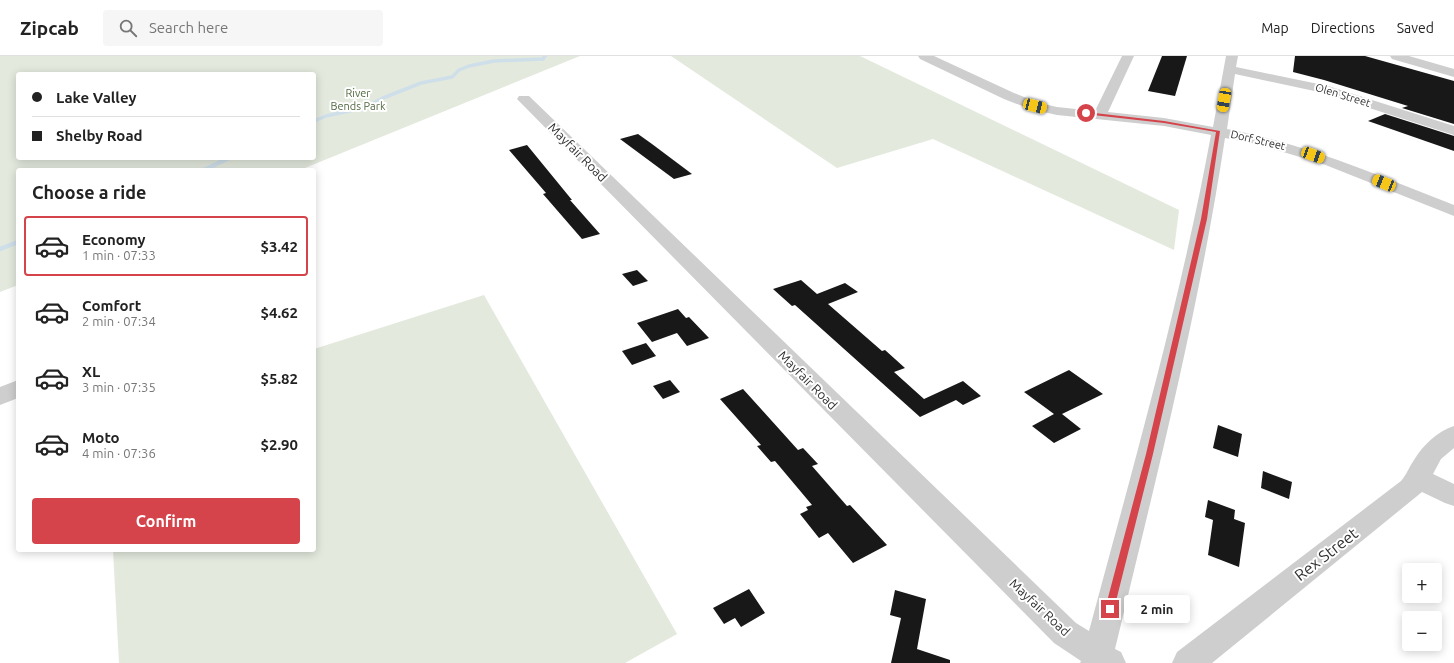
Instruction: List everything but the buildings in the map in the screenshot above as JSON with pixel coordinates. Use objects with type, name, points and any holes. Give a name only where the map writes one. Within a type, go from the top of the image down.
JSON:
[{"type":"street","name":"Dorf Street","points":[[924,56],[1009,96],[1035,106],[1057,110],[1164,122],[1260,140],[1313,155],[1454,211]]},
{"type":"street","points":[[1100,115],[1128,56]]},
{"type":"street","points":[[1396,56],[1454,73]]},
{"type":"street","points":[[1101,660],[1204,219],[1218,131],[1231,63]]},
{"type":"street","name":"Olen Street","points":[[1231,63],[1275,78],[1328,90],[1454,132]]},
{"type":"street","name":"Mayfair Road","points":[[524,99],[1047,615],[1065,632],[1101,660]]},
{"type":"street","points":[[0,396],[16,389]]},
{"type":"street","name":"Rex Street","points":[[1188,663],[1410,488],[1419,478],[1423,466],[1432,453],[1454,435]]},
{"type":"street","points":[[1419,478],[1454,496]]},
{"type":"green space","name":"River Bends Park","points":[[0,56],[580,56],[305,168],[16,168],[16,286],[0,292]]},
{"type":"green space","points":[[671,56],[860,56],[1179,210],[1174,250],[933,139],[837,168]]},
{"type":"green space","points":[[484,295],[677,634],[625,663],[119,663],[113,552],[316,552],[316,348]]},
{"type":"waterway","points":[[316,120],[326,116],[363,108],[383,98],[421,83],[452,77],[459,70],[469,66],[494,61],[543,59],[545,56]]},
{"type":"waterway","points":[[208,168],[225,160]]},
{"type":"waterway","points":[[0,249],[16,243]]},
{"type":"route","points":[[1086,113],[1164,122],[1218,131],[1204,219],[1149,454],[1110,609]]}]
